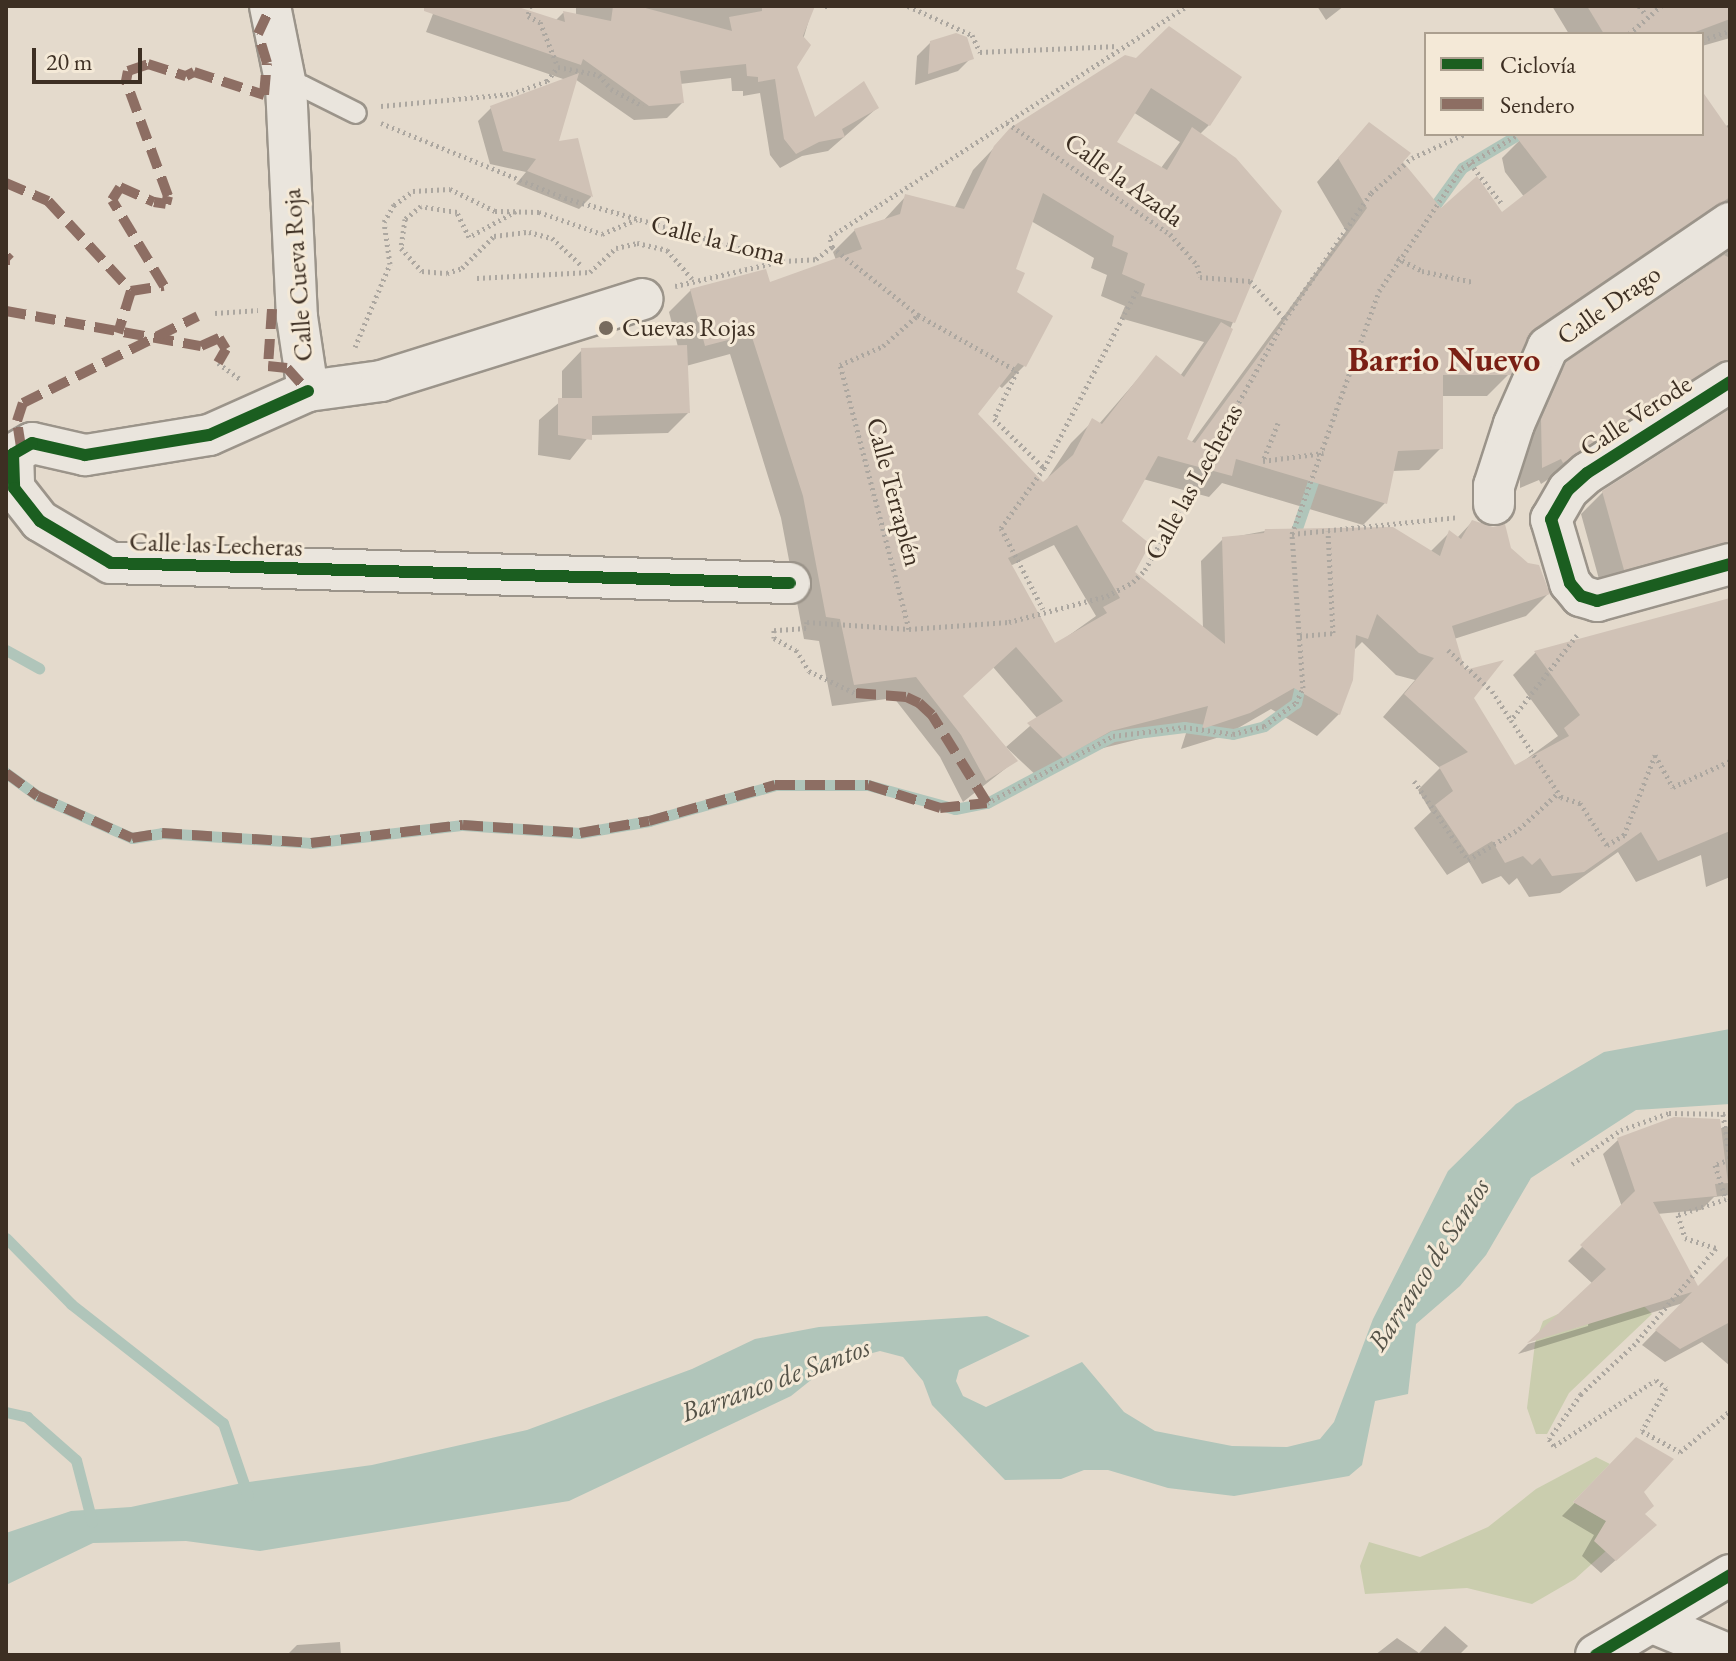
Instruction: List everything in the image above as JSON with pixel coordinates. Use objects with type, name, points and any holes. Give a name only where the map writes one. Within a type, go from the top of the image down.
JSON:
[{"type":"street","name":"Calle Cueva Roja","points":[[270,6],[286,85],[297,317],[308,391],[381,381],[642,299]]},
{"type":"street","name":"Calle Drago","points":[[1480,510],[1494,486],[1514,424],[1548,347],[1730,223]]},
{"type":"street","name":"Calle Verode","points":[[1597,601],[1581,596],[1570,583],[1559,554],[1551,519],[1568,490],[1730,382]]},
{"type":"street","name":"Calle las Lecheras","points":[[308,391],[209,435],[85,455],[32,443],[21,447],[10,465],[14,488],[40,521],[111,563],[790,583]]},
{"type":"street","points":[[1597,601],[1730,564]]},
{"type":"street","points":[[1596,1655],[1730,1575]]},
{"type":"street","points":[[1653,1623],[1730,1655]]},
{"type":"lane","points":[[286,85],[302,86],[356,113]]},
{"type":"path","points":[[530,6],[528,16],[540,22],[558,67]]},
{"type":"path","points":[[908,6],[972,35],[980,52],[1118,46]]},
{"type":"path","points":[[1639,6],[1646,15]]},
{"type":"path","points":[[1631,32],[1646,15],[1661,6]]},
{"type":"path","points":[[1704,39],[1730,31]]},
{"type":"path","points":[[329,102],[358,96],[383,107],[511,94],[547,81],[558,67]]},
{"type":"path","points":[[558,67],[599,75],[611,89],[643,106]]},
{"type":"path","points":[[987,803],[1113,736],[1184,727],[1233,734],[1264,726],[1296,703],[1303,688],[1292,534],[1379,291],[1397,258],[1470,163],[1516,136]]},
{"type":"path","points":[[1470,163],[1502,204]]},
{"type":"path","points":[[347,385],[346,367],[390,264],[384,222],[394,205],[413,191],[440,187],[495,211],[547,214],[602,234],[637,219]]},
{"type":"path","points":[[516,211],[469,237],[457,212],[421,206],[405,219],[401,248],[422,271],[447,273],[462,268],[494,236],[529,232],[552,238],[582,266]]},
{"type":"path","points":[[477,278],[590,272],[616,248],[637,243],[667,250],[692,279]]},
{"type":"path","points":[[832,247],[918,315],[1017,371],[994,419],[1044,468]]},
{"type":"path","points":[[1397,258],[1422,271],[1473,282]]},
{"type":"path","points":[[642,299],[692,279],[783,261]]},
{"type":"path","points":[[1043,609],[1001,528],[1044,468],[1138,288]]},
{"type":"path","points":[[215,313],[272,309]]},
{"type":"path","points":[[1278,423],[1263,461],[1323,453]]},
{"type":"path","points":[[1292,534],[1480,510]]},
{"type":"path","points":[[1300,636],[1333,633],[1328,531]]},
{"type":"path","points":[[1511,720],[1597,601]]},
{"type":"path","points":[[1448,650],[1492,691],[1558,793],[1580,803],[1607,845],[1624,835],[1655,755],[1673,787],[1730,761]]},
{"type":"path","points":[[1414,781],[1468,860],[1519,829],[1558,793]]},
{"type":"path","points":[[1572,1164],[1621,1130],[1669,1113],[1727,1114],[1730,1159],[1715,1165],[1726,1199],[1678,1215],[1685,1238],[1716,1248],[1635,1344],[1581,1394],[1549,1439],[1554,1446],[1656,1380],[1666,1388],[1642,1431],[1680,1452],[1730,1411]]},
{"type":"green space","points":[[1641,1303],[1652,1314],[1569,1393],[1547,1434],[1536,1434],[1527,1408],[1535,1343],[1543,1321],[1558,1314],[1575,1328]]},
{"type":"green space","points":[[1596,1457],[1610,1464],[1573,1502],[1606,1521],[1606,1551],[1575,1579],[1532,1604],[1467,1588],[1365,1594],[1360,1566],[1369,1542],[1420,1557],[1488,1527],[1536,1489]]},
{"type":"water","name":"Barranco de Santos","points":[[1730,1029],[1730,1104],[1636,1110],[1531,1178],[1486,1255],[1460,1286],[1416,1324],[1408,1394],[1375,1401],[1362,1465],[1349,1476],[1234,1496],[1168,1488],[1108,1470],[1084,1470],[1061,1479],[1005,1480],[932,1405],[923,1381],[903,1357],[880,1351],[831,1364],[791,1396],[569,1501],[260,1551],[186,1541],[93,1543],[6,1585],[6,1533],[71,1511],[131,1507],[242,1483],[372,1465],[527,1430],[692,1369],[755,1339],[819,1327],[987,1316],[1030,1336],[959,1370],[956,1381],[963,1396],[986,1407],[1082,1362],[1124,1412],[1155,1431],[1232,1446],[1287,1447],[1320,1439],[1334,1422],[1373,1319],[1448,1171],[1516,1104],[1604,1052]]},
{"type":"building","points":[[424,6],[515,6],[565,22],[563,11],[611,21],[613,6],[638,6],[732,31],[729,17],[762,11],[762,6],[815,6],[803,36],[811,45],[797,67],[815,117],[864,81],[879,108],[842,129],[845,137],[819,142],[796,154],[784,139],[775,79],[758,82],[758,77],[747,76],[746,64],[680,71],[684,103],[649,106],[583,59],[581,65],[424,11]]},
{"type":"building","points":[[1587,6],[1730,6],[1730,19],[1695,32],[1603,32]]},
{"type":"building","points":[[1169,26],[1242,77],[1210,126],[1151,88],[1117,142],[1167,170],[1192,127],[1236,158],[1282,211],[1235,323],[1141,296],[1145,284],[1122,274],[1128,253],[1112,246],[1114,236],[1043,193],[1016,269],[1025,273],[1017,292],[1053,316],[1026,367],[1018,363],[978,414],[1043,482],[1073,455],[1092,418],[1102,424],[1156,355],[1184,377],[1221,322],[1233,329],[1187,439],[1195,443],[1367,208],[1338,158],[1369,122],[1411,153],[1403,162],[1441,208],[1477,176],[1502,212],[1547,177],[1516,136],[1704,136],[1704,94],[1730,131],[1730,197],[1535,328],[1511,375],[1443,375],[1443,449],[1398,451],[1387,504],[1236,459],[1232,476],[1158,456],[1122,521],[1150,544],[1135,572],[1225,644],[1222,537],[1264,533],[1265,529],[1393,527],[1440,556],[1449,530],[1461,539],[1472,520],[1493,527],[1505,524],[1511,548],[1528,563],[1539,565],[1550,594],[1452,626],[1465,670],[1504,660],[1474,698],[1515,765],[1569,736],[1564,728],[1580,715],[1534,651],[1730,598],[1730,831],[1658,861],[1641,832],[1584,872],[1552,876],[1540,858],[1532,865],[1523,856],[1505,863],[1492,841],[1469,855],[1435,805],[1453,791],[1439,767],[1468,752],[1404,694],[1434,658],[1419,653],[1377,614],[1368,639],[1356,635],[1353,680],[1340,715],[1294,688],[1250,713],[1202,729],[1208,706],[1111,731],[1063,758],[1027,723],[1063,701],[1016,647],[963,696],[1018,761],[986,781],[961,735],[916,677],[854,685],[840,619],[826,617],[803,496],[751,334],[705,346],[690,289],[766,269],[770,282],[862,249],[854,229],[900,214],[905,194],[964,209],[994,146],[1010,128],[1125,55],[1136,58]],"holes":[[[1077,525],[1120,598],[1103,607],[1107,613],[1055,643],[1008,558]]]},
{"type":"building","points":[[956,33],[967,37],[974,59],[928,74],[930,41]]},
{"type":"building","points":[[579,73],[559,141],[578,138],[593,197],[527,171],[536,159],[503,151],[490,106]]},
{"type":"building","points":[[1724,255],[1730,258],[1730,359],[1563,463],[1561,459],[1542,468],[1541,419],[1566,362]]},
{"type":"building","points":[[687,345],[690,413],[592,416],[592,440],[558,435],[558,398],[582,398],[581,348]]},
{"type":"building","points":[[1730,409],[1730,542],[1624,570],[1602,491]]},
{"type":"building","points":[[1674,1117],[1720,1119],[1728,1183],[1715,1184],[1717,1196],[1653,1202],[1698,1286],[1730,1254],[1730,1322],[1680,1349],[1655,1330],[1692,1292],[1527,1343],[1606,1269],[1580,1245],[1635,1191],[1617,1138]]},
{"type":"building","points":[[1636,1437],[1674,1459],[1644,1492],[1654,1506],[1645,1514],[1657,1525],[1616,1561],[1594,1541],[1606,1521],[1573,1502]]},
{"type":"waterway","points":[[1429,214],[1462,168],[1516,136]]},
{"type":"waterway","points":[[1293,540],[1317,470]]},
{"type":"waterway","points":[[6,650],[39,668]]},
{"type":"waterway","points":[[6,773],[38,796],[132,838],[162,833],[311,843],[463,825],[580,833],[649,821],[775,785],[868,785],[955,809],[987,803],[1113,736],[1184,727],[1233,734],[1264,726],[1296,703],[1302,677]]},
{"type":"waterway","points":[[6,1238],[71,1304],[223,1423],[248,1496]]},
{"type":"waterway","points":[[6,1412],[27,1417],[76,1460],[92,1522]]},
{"type":"marked path","points":[[131,291],[164,286],[112,200],[120,187],[154,202],[166,204],[168,196],[126,81],[128,71],[148,64],[186,76],[194,72],[264,95],[267,63],[258,34],[270,8]]},
{"type":"marked path","points":[[6,183],[48,201],[131,291],[118,333]]},
{"type":"marked path","points":[[6,256],[10,260],[6,260]]},
{"type":"marked path","points":[[272,309],[268,366],[287,368],[308,391]]},
{"type":"marked path","points":[[6,311],[201,346],[219,338],[226,349],[218,363]]},
{"type":"marked path","points":[[21,447],[17,421],[23,403],[198,316]]},
{"type":"marked path","points":[[6,773],[38,796],[132,838],[162,833],[311,843],[463,825],[580,833],[649,821],[775,785],[868,785],[940,808],[987,803],[932,715],[919,703],[906,697],[855,693]]},
{"type":"cycle path","points":[[1730,382],[1587,473],[1568,490],[1551,519],[1570,583],[1581,596],[1597,601],[1730,564]]},
{"type":"cycle path","points":[[308,391],[209,435],[85,455],[32,443],[13,454],[14,488],[40,521],[111,563],[790,583]]},
{"type":"cycle path","points":[[1596,1655],[1730,1575]]},
{"type":"place","name":"Cuevas Rojas","points":[[606,328]]},
{"type":"district","name":"Barrio Nuevo","points":[[1444,360]]}]
